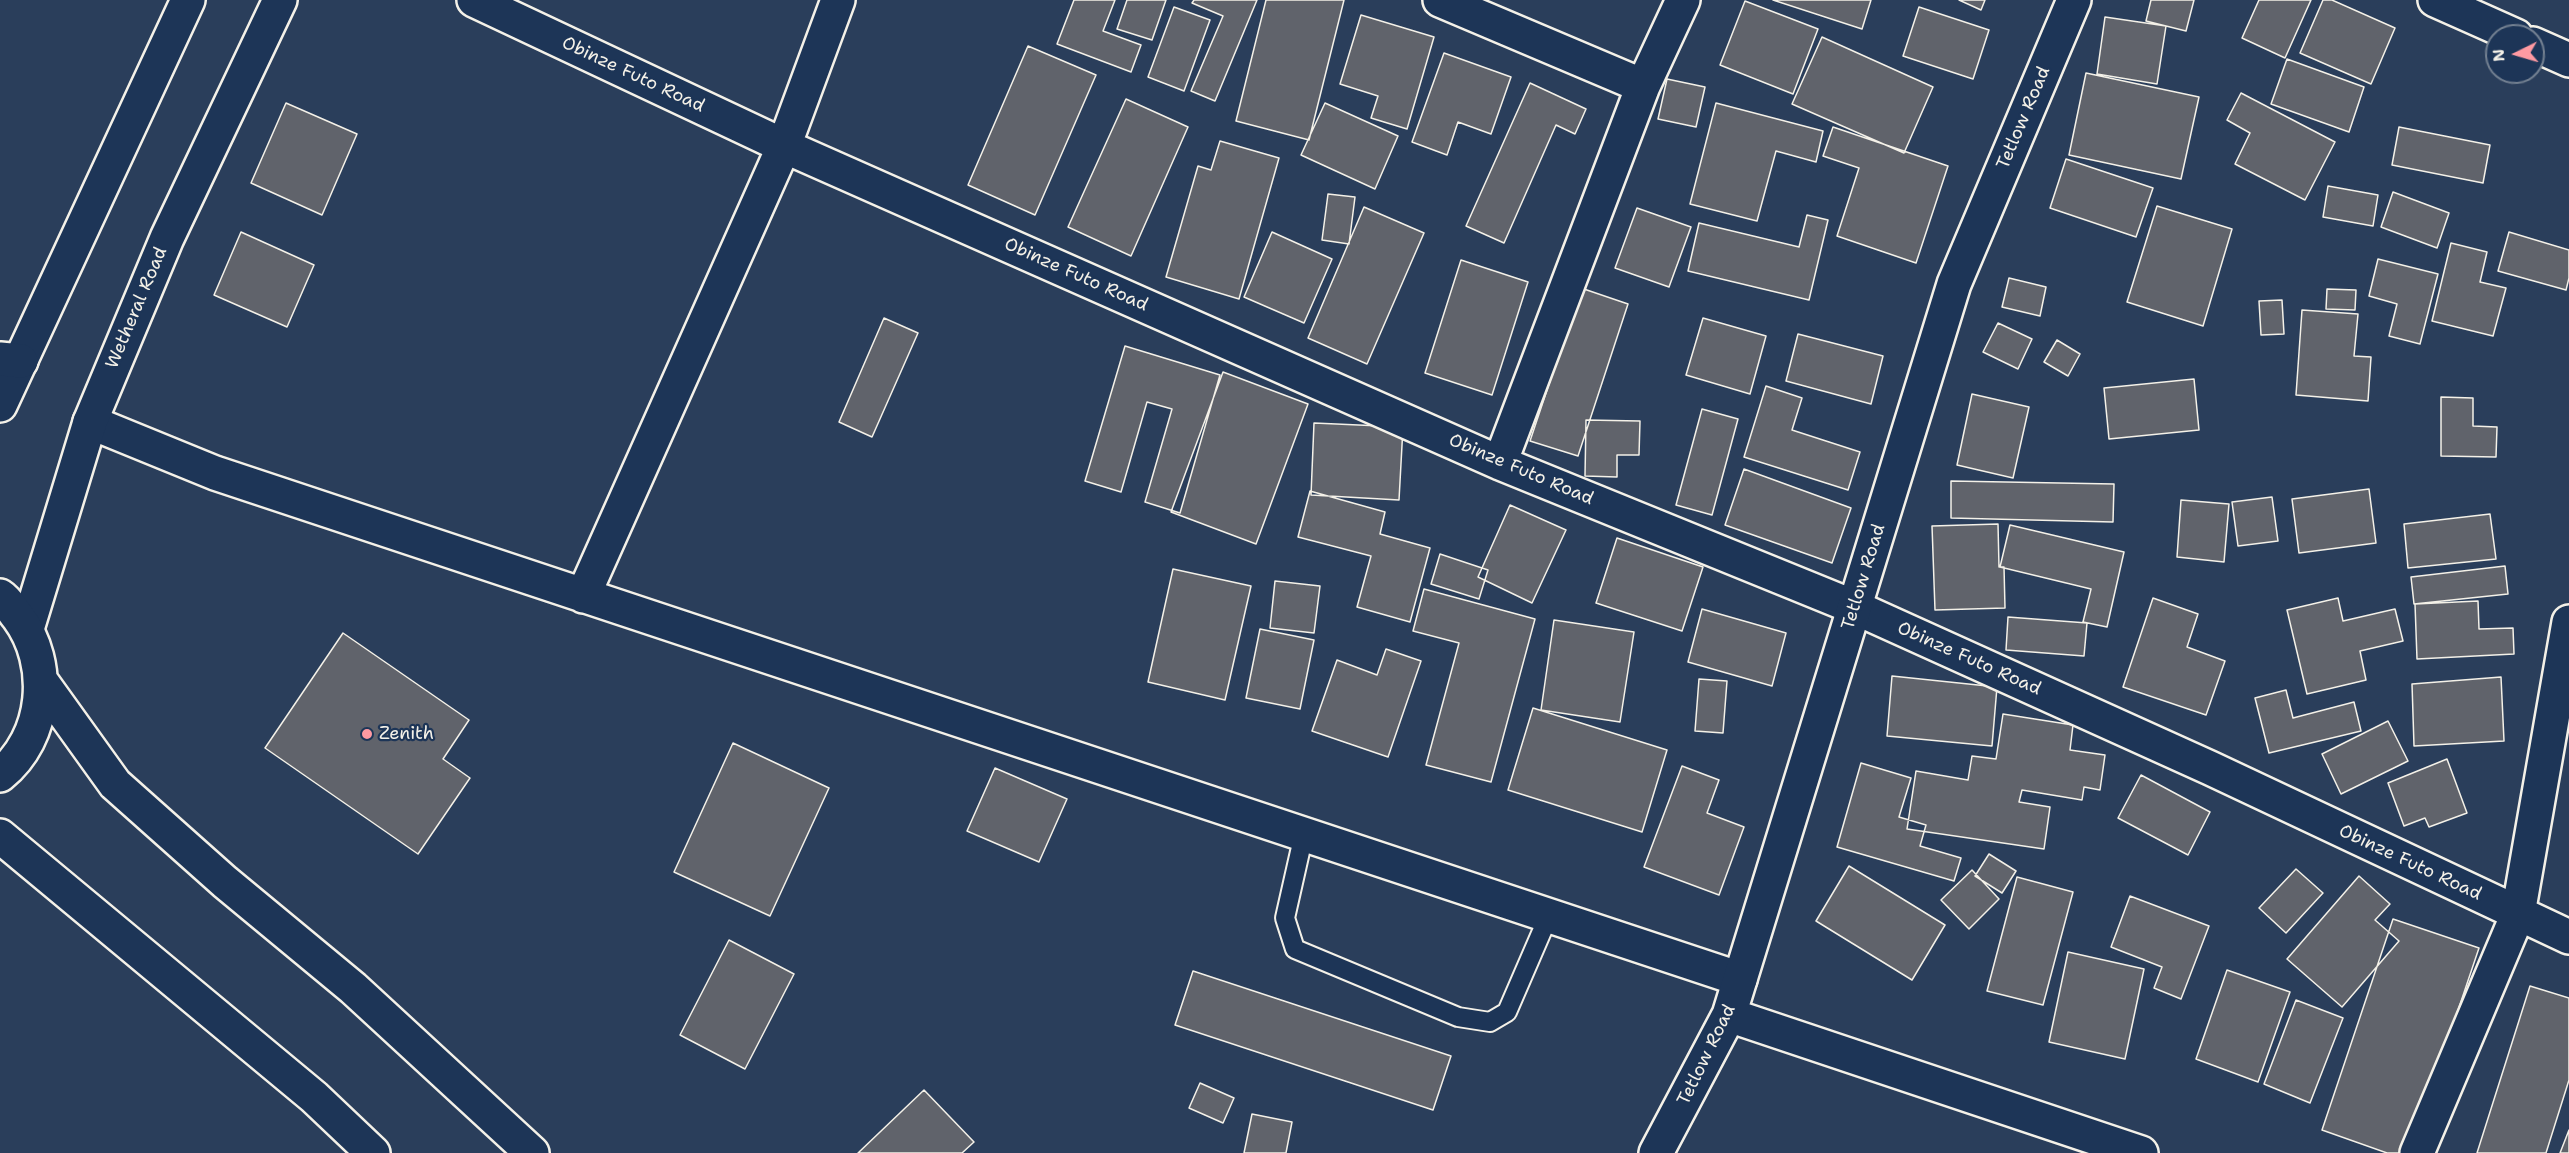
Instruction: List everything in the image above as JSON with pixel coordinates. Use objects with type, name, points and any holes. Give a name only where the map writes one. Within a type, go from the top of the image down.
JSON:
[{"type":"street","points":[[0,405],[10,360],[188,0]]},
{"type":"street","name":"Wetheral Road","points":[[27,629],[90,422],[167,238],[280,0]]},
{"type":"street","name":"Obinze Futo Road","points":[[474,0],[784,146],[1500,463],[1854,607],[2210,768],[2569,937]]},
{"type":"street","points":[[583,596],[784,146],[838,0]]},
{"type":"street","points":[[1440,0],[1644,86]]},
{"type":"street","points":[[1500,463],[1644,86],[1683,0]]},
{"type":"street","name":"Tetlow Road","points":[[1656,1153],[1729,1015],[1954,284],[2074,0]]},
{"type":"street","points":[[2435,0],[2489,24]]},
{"type":"street","points":[[2545,49],[2569,60]]},
{"type":"street","points":[[90,422],[215,473],[1740,979]]},
{"type":"street","points":[[0,596],[27,629],[37,654],[41,681],[38,712],[28,742],[9,768],[0,775]]},
{"type":"street","points":[[2417,1153],[2518,914],[2569,621]]},
{"type":"street","points":[[41,681],[115,784],[225,882],[353,988],[532,1153]]},
{"type":"street","points":[[0,836],[314,1097],[373,1153]]},
{"type":"street","points":[[1729,1015],[2141,1153]]},
{"type":"lane","points":[[1305,834],[1285,918],[1295,949],[1458,1017],[1490,1022],[1507,1012],[1549,915]]},
{"type":"building","points":[[1074,0],[1115,0],[1103,31],[1141,45],[1131,72],[1057,44]]},
{"type":"building","points":[[1127,0],[1166,0],[1152,40],[1117,29]]},
{"type":"building","points":[[1194,0],[1257,0],[1215,101],[1191,91],[1223,16],[1192,3]]},
{"type":"building","points":[[1266,0],[1344,0],[1309,140],[1236,121]]},
{"type":"building","points":[[1773,0],[1871,0],[1862,29]]},
{"type":"building","points":[[1959,0],[1985,0],[1981,10]]},
{"type":"building","points":[[2151,0],[2194,0],[2186,31],[2146,21]]},
{"type":"building","points":[[2259,0],[2311,0],[2285,58],[2242,38]]},
{"type":"building","points":[[2323,0],[2332,0],[2395,28],[2371,84],[2300,53]]},
{"type":"building","points":[[1745,1],[1818,29],[1793,94],[1720,65]]},
{"type":"building","points":[[1174,7],[1210,20],[1184,91],[1148,77]]},
{"type":"building","points":[[1919,7],[1989,30],[1973,79],[1903,56]]},
{"type":"building","points":[[1361,15],[1434,37],[1407,129],[1371,118],[1378,96],[1340,84]]},
{"type":"building","points":[[2105,17],[2166,26],[2157,84],[2097,74]]},
{"type":"building","points":[[1822,37],[1933,87],[1904,153],[1792,104]]},
{"type":"building","points":[[1028,46],[1096,75],[1035,215],[968,185]]},
{"type":"building","points":[[1444,53],[1511,77],[1491,134],[1458,122],[1447,155],[1412,142]]},
{"type":"building","points":[[2287,59],[2364,87],[2349,132],[2271,104]]},
{"type":"building","points":[[2086,73],[2199,97],[2181,179],[2069,155]]},
{"type":"building","points":[[1667,79],[1705,87],[1696,127],[1658,119]]},
{"type":"building","points":[[1530,83],[1586,109],[1575,134],[1556,125],[1504,243],[1466,226]]},
{"type":"building","points":[[2241,93],[2335,142],[2305,200],[2235,164],[2250,133],[2227,120]]},
{"type":"building","points":[[1126,99],[1188,127],[1131,256],[1068,227]]},
{"type":"building","points":[[286,103],[357,134],[322,215],[251,183]]},
{"type":"building","points":[[1325,103],[1398,136],[1375,189],[1301,155]]},
{"type":"building","points":[[1716,103],[1823,131],[1816,162],[1776,151],[1757,221],[1690,204]]},
{"type":"building","points":[[1833,127],[1948,166],[1916,263],[1837,236],[1859,168],[1823,156]]},
{"type":"building","points":[[2399,127],[2490,145],[2483,183],[2392,165]]},
{"type":"building","points":[[1220,141],[1279,158],[1239,299],[1166,277],[1198,166],[1211,170]]},
{"type":"building","points":[[2066,159],[2153,188],[2136,237],[2050,208]]},
{"type":"building","points":[[2328,186],[2378,195],[2373,226],[2323,217]]},
{"type":"building","points":[[2393,192],[2449,213],[2437,248],[2381,227]]},
{"type":"building","points":[[1328,194],[1355,197],[1349,244],[1322,240]]},
{"type":"building","points":[[2157,206],[2232,229],[2203,326],[2127,302]]},
{"type":"building","points":[[1364,207],[1424,233],[1367,364],[1308,338]]},
{"type":"building","points":[[1637,208],[1691,227],[1669,287],[1615,268]]},
{"type":"building","points":[[1807,215],[1828,220],[1809,300],[1688,271],[1699,223],[1799,247]]},
{"type":"building","points":[[241,232],[314,265],[287,327],[214,295]]},
{"type":"building","points":[[1272,232],[1332,259],[1304,323],[1244,297]]},
{"type":"building","points":[[2509,232],[2569,250],[2569,278],[2566,290],[2498,271]]},
{"type":"building","points":[[2451,243],[2487,252],[2480,282],[2506,288],[2493,336],[2432,321]]},
{"type":"building","points":[[2378,259],[2438,274],[2420,344],[2389,336],[2397,304],[2369,296]]},
{"type":"building","points":[[1461,260],[1528,282],[1492,395],[1425,373]]},
{"type":"building","points":[[2009,278],[2046,287],[2040,316],[2002,307]]},
{"type":"building","points":[[1581,288],[1628,304],[1578,456],[1530,441]]},
{"type":"building","points":[[2327,289],[2356,290],[2355,310],[2326,309]]},
{"type":"building","points":[[2282,300],[2284,334],[2261,335],[2259,301]]},
{"type":"building","points":[[2302,310],[2358,314],[2354,356],[2371,357],[2368,401],[2296,395]]},
{"type":"building","points":[[884,318],[918,333],[872,437],[839,422]]},
{"type":"building","points":[[1703,318],[1766,336],[1750,394],[1686,375]]},
{"type":"building","points":[[1998,323],[2032,339],[2018,369],[1983,352]]},
{"type":"building","points":[[1798,334],[1883,356],[1871,404],[1786,381]]},
{"type":"building","points":[[2057,340],[2080,354],[2068,376],[2044,362]]},
{"type":"building","points":[[1125,346],[1220,375],[1180,513],[1145,502],[1172,409],[1147,402],[1121,492],[1085,481]]},
{"type":"building","points":[[1223,372],[1308,404],[1256,544],[1171,512]]},
{"type":"building","points":[[2194,379],[2199,430],[2109,439],[2104,388]]},
{"type":"building","points":[[1766,386],[1802,398],[1792,430],[1860,452],[1848,490],[1744,457]]},
{"type":"building","points":[[1972,394],[2029,407],[2013,478],[1957,465]]},
{"type":"building","points":[[2441,397],[2473,398],[2473,426],[2497,427],[2496,457],[2441,456]]},
{"type":"building","points":[[1702,409],[1738,419],[1712,515],[1676,505]]},
{"type":"building","points":[[1586,420],[1640,421],[1639,455],[1617,455],[1617,477],[1585,476]]},
{"type":"building","points":[[1314,423],[1403,427],[1399,500],[1311,495]]},
{"type":"building","points":[[1744,469],[1851,508],[1832,563],[1725,525]]},
{"type":"building","points":[[1951,481],[2114,484],[2113,522],[1951,518]]},
{"type":"building","points":[[2369,489],[2376,543],[2299,553],[2292,499]]},
{"type":"building","points":[[1310,491],[1385,512],[1380,534],[1430,548],[1410,622],[1357,607],[1371,556],[1298,537]]},
{"type":"building","points":[[2272,497],[2278,541],[2238,546],[2232,502]]},
{"type":"building","points":[[2181,500],[2229,504],[2224,562],[2177,557]]},
{"type":"building","points":[[1510,505],[1566,530],[1532,603],[1478,577]]},
{"type":"building","points":[[2490,514],[2496,559],[2408,568],[2404,524]]},
{"type":"building","points":[[1998,524],[1999,567],[2004,567],[2005,608],[1935,610],[1932,526]]},
{"type":"building","points":[[2010,525],[2124,552],[2107,627],[2083,622],[2091,589],[2000,567]]},
{"type":"building","points":[[1617,538],[1703,567],[1682,631],[1596,603]]},
{"type":"building","points":[[1440,554],[1488,570],[1479,599],[1431,584]]},
{"type":"building","points":[[2505,566],[2508,594],[2414,604],[2411,577]]},
{"type":"building","points":[[1173,569],[1251,586],[1225,700],[1148,682]]},
{"type":"building","points":[[1275,581],[1320,586],[1314,633],[1270,628]]},
{"type":"building","points":[[1424,589],[1535,619],[1491,782],[1426,765],[1459,643],[1413,631]]},
{"type":"building","points":[[2153,598],[2198,614],[2187,647],[2225,661],[2206,715],[2123,687]]},
{"type":"building","points":[[2338,598],[2343,621],[2395,609],[2403,641],[2360,651],[2366,680],[2307,694],[2287,610]]},
{"type":"building","points":[[2478,601],[2479,629],[2513,628],[2514,654],[2417,659],[2415,604]]},
{"type":"building","points":[[1702,609],[1786,633],[1772,686],[1688,662]]},
{"type":"building","points":[[2008,617],[2087,623],[2084,656],[2006,650]]},
{"type":"building","points":[[1554,620],[1634,632],[1620,722],[1541,710]]},
{"type":"building","points":[[1260,629],[1314,640],[1300,709],[1246,698]]},
{"type":"building","name":"Zenith","points":[[343,633],[469,720],[443,759],[470,778],[418,854],[265,748]]},
{"type":"building","points":[[1386,649],[1421,661],[1388,757],[1312,731],[1337,660],[1377,675]]},
{"type":"building","points":[[1892,676],[1997,687],[1992,746],[1887,736]]},
{"type":"building","points":[[2501,677],[2504,741],[2414,746],[2412,684]]},
{"type":"building","points":[[1699,679],[1727,681],[1723,733],[1695,731]]},
{"type":"building","points":[[2286,690],[2293,718],[2354,702],[2361,731],[2269,753],[2255,698]]},
{"type":"building","points":[[1533,708],[1667,750],[1642,832],[1508,790]]},
{"type":"building","points":[[2003,714],[2073,725],[2070,750],[2105,755],[2100,790],[2084,787],[2082,800],[2022,790],[2019,802],[2050,807],[2044,849],[1907,829],[1916,771],[1968,780],[1972,756],[1996,759]]},
{"type":"building","points":[[2388,721],[2408,761],[2341,794],[2322,754]]},
{"type":"building","points":[[733,743],[829,788],[770,916],[674,872]]},
{"type":"building","points":[[2447,759],[2467,813],[2429,827],[2425,818],[2404,826],[2388,783]]},
{"type":"building","points":[[1861,763],[1911,778],[1899,817],[1926,825],[1920,846],[1961,858],[1954,881],[1837,847]]},
{"type":"building","points":[[1682,766],[1719,780],[1707,813],[1744,827],[1719,895],[1644,867]]},
{"type":"building","points":[[995,768],[1067,799],[1039,862],[967,831]]},
{"type":"building","points":[[2141,775],[2210,812],[2188,855],[2118,818]]},
{"type":"building","points":[[1989,854],[2016,871],[2002,893],[1975,876]]},
{"type":"building","points":[[1849,866],[1945,925],[1912,980],[1816,921]]},
{"type":"building","points":[[2296,869],[2323,893],[2286,933],[2259,908]]},
{"type":"building","points":[[1972,870],[1999,899],[1969,929],[1941,900]]},
{"type":"building","points":[[2359,876],[2390,904],[2375,920],[2399,941],[2342,1007],[2287,959]]},
{"type":"building","points":[[2017,877],[2073,892],[2043,1005],[1987,991]]},
{"type":"building","points":[[2130,896],[2209,926],[2181,999],[2154,988],[2162,967],[2111,947]]},
{"type":"building","points":[[2393,919],[2479,948],[2410,1153],[2387,1153],[2322,1130]]},
{"type":"building","points":[[729,940],[794,974],[745,1069],[680,1035]]},
{"type":"building","points":[[2068,952],[2144,969],[2125,1059],[2049,1042]]},
{"type":"building","points":[[2227,970],[2290,992],[2258,1082],[2196,1059]]},
{"type":"building","points":[[1193,971],[1451,1056],[1433,1110],[1175,1025]]},
{"type":"building","points":[[2530,986],[2569,998],[2569,1080],[2546,1153],[2477,1153]]},
{"type":"building","points":[[2296,1000],[2343,1018],[2310,1103],[2264,1084]]},
{"type":"building","points":[[1200,1083],[1234,1098],[1223,1123],[1189,1108]]},
{"type":"building","points":[[924,1090],[974,1142],[962,1153],[858,1153]]},
{"type":"building","points":[[1252,1114],[1292,1122],[1286,1153],[1244,1153]]},
{"type":"building","points":[[2569,1130],[2569,1153],[2560,1153]]},
{"type":"place","name":"Zenith","points":[[367,734]]}]
